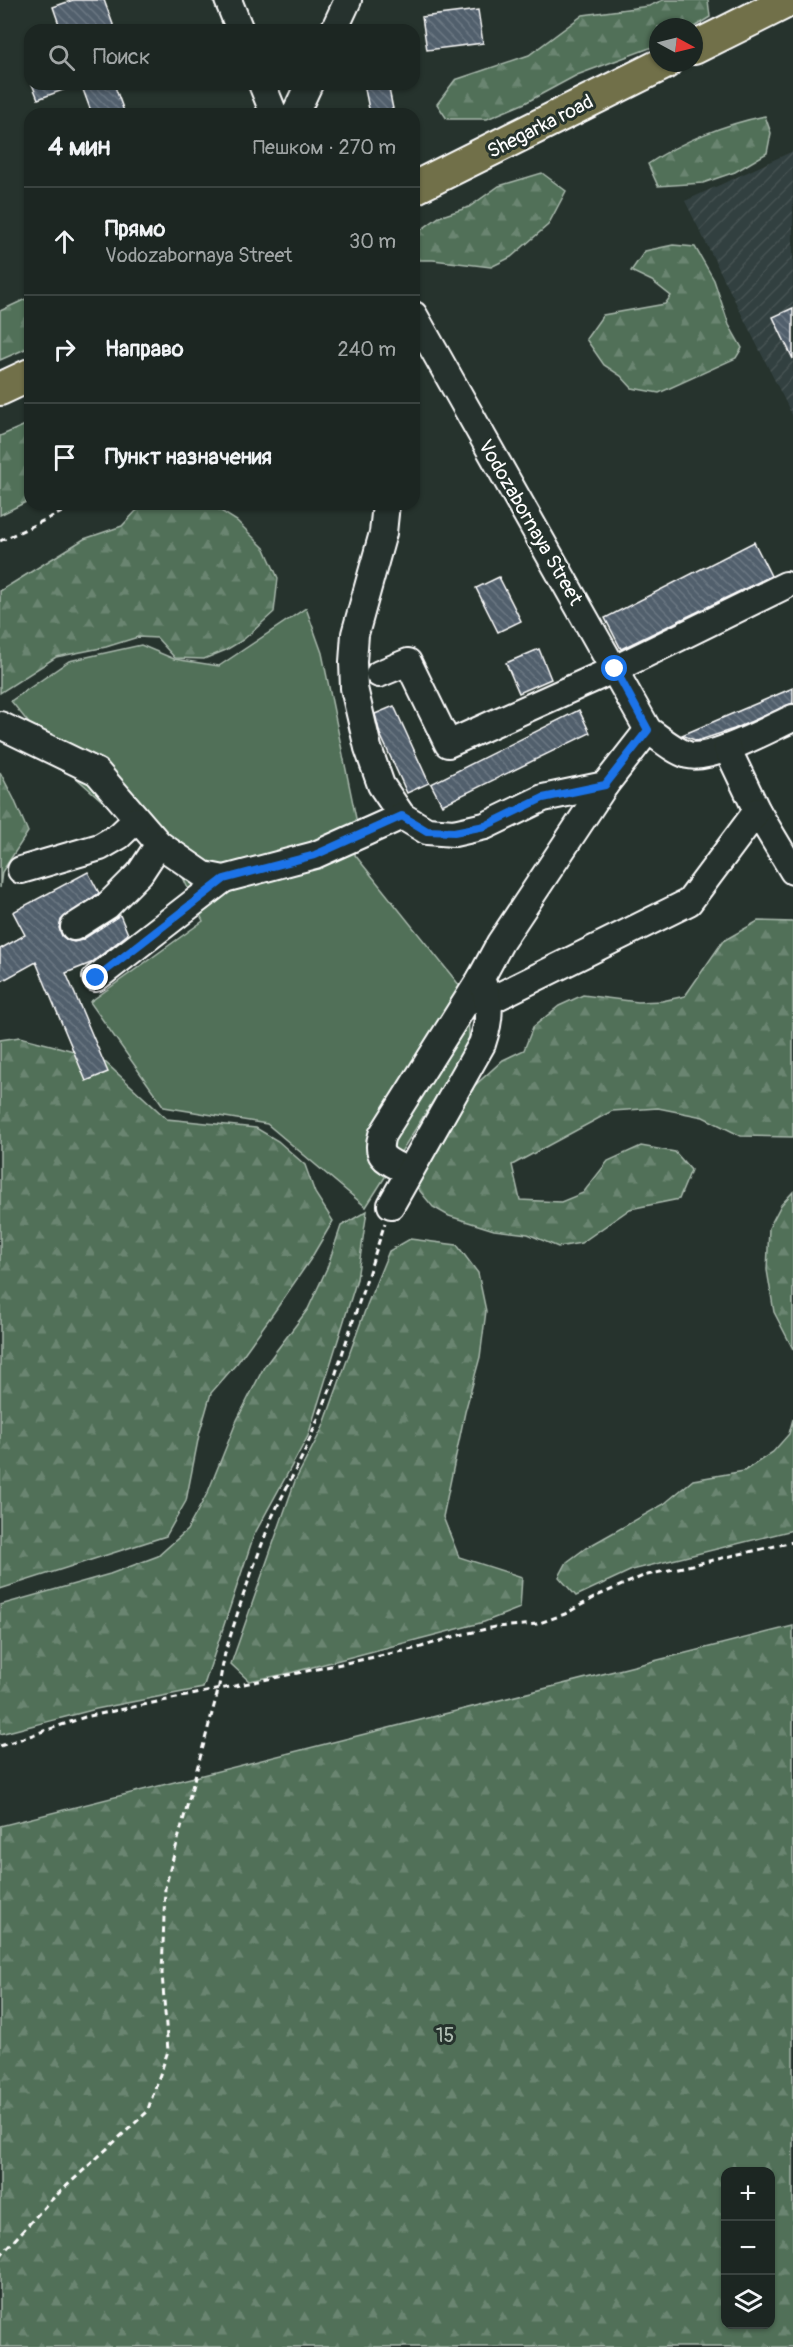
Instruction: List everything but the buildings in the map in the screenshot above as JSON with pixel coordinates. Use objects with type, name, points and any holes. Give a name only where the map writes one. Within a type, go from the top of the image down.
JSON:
[{"type":"main road","points":[[703,44],[790,0]]},
{"type":"main road","name":"Shegarka road","points":[[420,185],[649,71]]},
{"type":"main road","points":[[0,389],[24,378]]},
{"type":"street","points":[[228,0],[238,24]]},
{"type":"street","points":[[337,24],[348,0]]},
{"type":"street","points":[[264,90],[272,108]]},
{"type":"street","points":[[298,108],[306,90]]},
{"type":"street","name":"Vodozabornaya Street","points":[[420,326],[648,730]]},
{"type":"street","points":[[385,510],[383,534],[355,634],[353,671],[356,698],[377,775],[402,816],[427,831],[454,832],[485,826],[543,798],[605,785]]},
{"type":"street","points":[[379,674],[408,662],[448,744],[615,669],[786,585]]},
{"type":"street","points":[[409,1172],[383,1158],[378,1147],[382,1135],[485,989],[500,943],[605,785],[648,730],[684,754],[702,756],[727,748],[793,718]]},
{"type":"street","points":[[0,725],[97,772],[159,844],[204,875],[224,879]]},
{"type":"street","points":[[727,748],[757,811],[793,871]]},
{"type":"street","points":[[485,989],[689,902],[757,811]]},
{"type":"street","points":[[96,978],[224,879],[315,855],[402,816]]},
{"type":"street","points":[[21,870],[100,847],[119,836],[136,820]]},
{"type":"street","points":[[74,927],[107,906],[140,873],[159,844]]},
{"type":"street","points":[[391,1205],[482,1044],[489,1023],[485,989]]},
{"type":"path","points":[[0,541],[66,510]]},
{"type":"path","points":[[0,2256],[48,2203],[147,2112],[168,2051],[162,1974],[165,1888],[218,1691],[225,1653],[272,1517],[304,1453],[332,1385],[391,1205]]},
{"type":"path","points":[[0,1746],[85,1717],[417,1648],[495,1627],[537,1624],[565,1614],[599,1595],[643,1576],[793,1542]]},
{"type":"shaded area","points":[[793,151],[793,417],[685,201]]},
{"type":"green space","points":[[663,0],[708,0],[710,17],[703,21],[703,18],[649,18],[649,48],[577,75],[525,103],[487,119],[447,119],[437,104],[455,80],[529,55],[583,15],[649,6]]},
{"type":"green space","points":[[765,116],[771,133],[767,153],[735,172],[703,183],[658,186],[648,164],[704,134]]},
{"type":"green space","points":[[542,173],[566,191],[548,225],[511,257],[491,267],[420,260],[420,231],[439,217],[469,207],[499,186]]},
{"type":"green space","points":[[673,245],[695,247],[714,280],[729,325],[742,348],[736,358],[659,393],[632,388],[621,376],[604,365],[586,339],[603,315],[665,304],[671,296],[652,281],[631,271],[645,251]]},
{"type":"green space","points":[[24,300],[24,350],[0,360],[0,311]]},
{"type":"green space","points":[[24,426],[24,503],[0,515],[0,436]]},
{"type":"green space","points":[[220,510],[237,521],[265,549],[278,578],[274,612],[243,640],[204,659],[175,658],[157,638],[138,637],[106,647],[56,657],[0,693],[0,591],[84,539],[122,526],[136,511]]},
{"type":"green space","points":[[306,608],[322,653],[359,833],[355,855],[468,996],[469,1037],[463,1054],[366,1207],[267,1124],[164,1107],[90,1002],[203,921],[179,869],[65,768],[11,701],[69,661],[141,645],[174,659],[219,666]]},
{"type":"green space","points":[[0,772],[28,832],[2,872],[0,888]]},
{"type":"green space","points":[[758,921],[793,922],[793,1137],[741,1136],[703,1117],[658,1108],[612,1111],[512,1165],[520,1200],[561,1202],[583,1193],[608,1161],[641,1146],[675,1152],[691,1170],[679,1199],[630,1209],[581,1243],[558,1247],[528,1234],[494,1230],[449,1216],[433,1207],[410,1179],[440,1117],[503,1060],[524,1050],[533,1027],[559,1006],[583,995],[638,1002],[662,1001],[685,996],[723,941]]},
{"type":"green space","points":[[20,1037],[70,1050],[106,1063],[167,1119],[256,1128],[278,1141],[305,1165],[315,1193],[333,1221],[277,1308],[238,1362],[211,1393],[199,1435],[186,1501],[166,1536],[0,1589],[0,1040]]},
{"type":"green space","points":[[793,1192],[793,1349],[774,1312],[767,1270],[769,1228],[781,1205]]},
{"type":"green space","points":[[367,1211],[357,1279],[308,1436],[254,1535],[203,1688],[96,1709],[0,1734],[0,1605],[110,1574],[158,1556],[187,1530],[208,1492],[237,1420],[264,1367],[308,1309],[327,1268],[341,1226]]},
{"type":"green space","points":[[410,1239],[457,1245],[478,1273],[486,1311],[480,1357],[465,1412],[443,1517],[459,1557],[522,1577],[520,1608],[484,1622],[286,1674],[249,1681],[231,1664],[295,1481],[323,1427],[389,1251]]},
{"type":"green space","points":[[793,1419],[793,1530],[632,1570],[576,1596],[559,1577],[567,1562],[586,1548],[664,1504],[693,1480],[744,1471],[773,1452],[789,1434]]},
{"type":"green space","name":"15","points":[[793,1626],[793,2347],[0,2347],[0,1826]]},
{"type":"route","points":[[96,978],[224,879],[315,855],[402,816],[427,831],[454,832],[485,826],[543,798],[605,785],[648,730],[615,669]]}]
